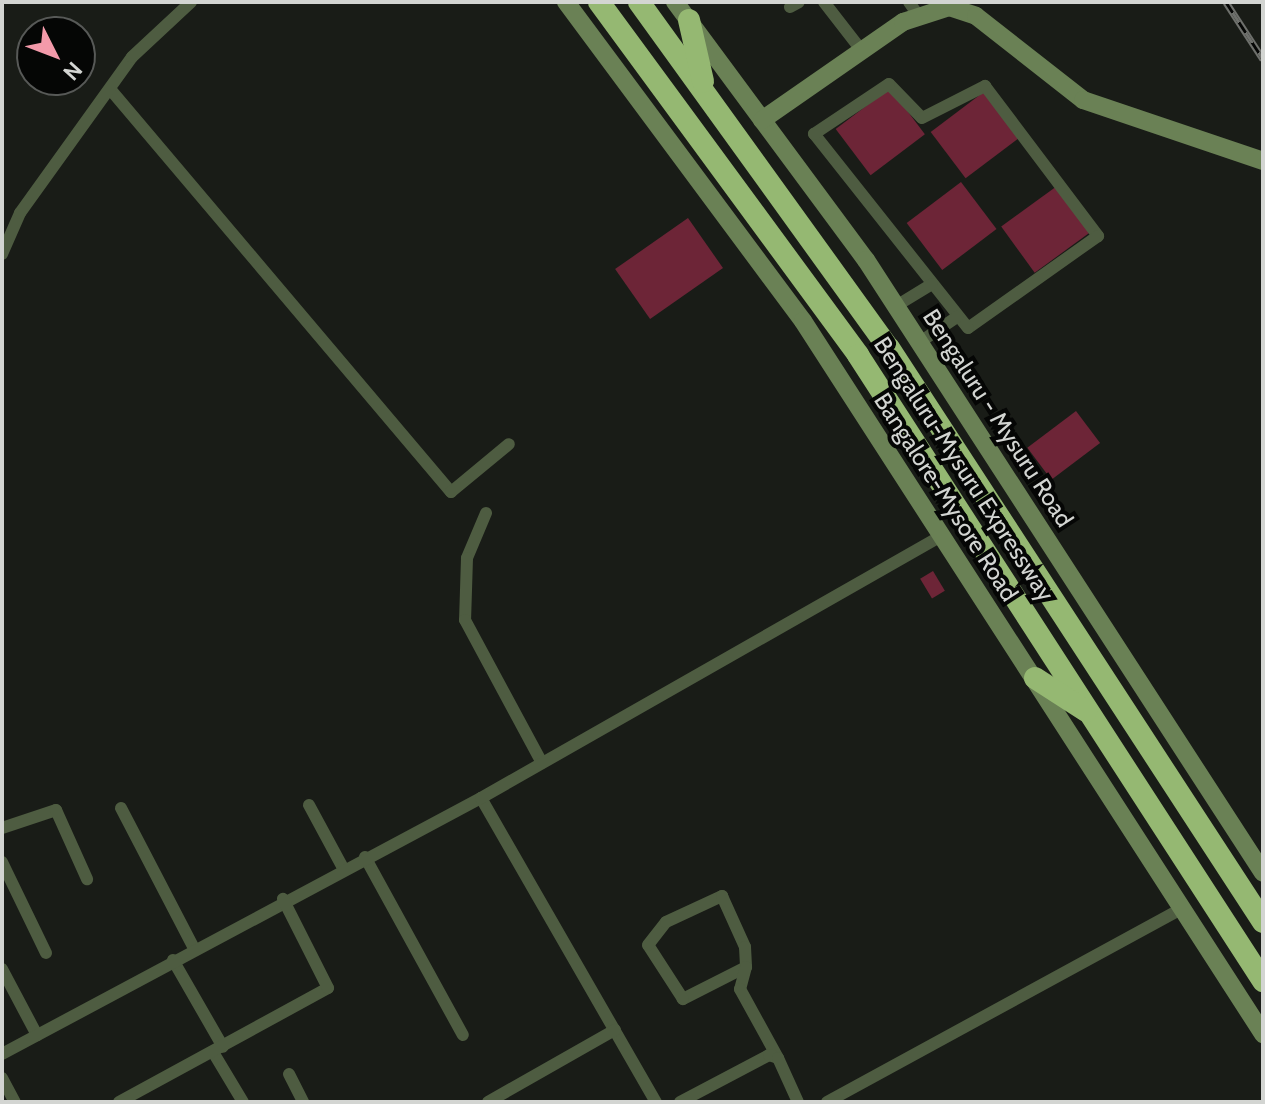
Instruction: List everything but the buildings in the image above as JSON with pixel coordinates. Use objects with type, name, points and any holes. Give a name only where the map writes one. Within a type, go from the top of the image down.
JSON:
[{"type":"highway","name":"Bengaluru-Mysuru Expressway","points":[[599,2],[770,226],[1094,716],[1263,981]]},
{"type":"highway","name":"Bengaluru-Mysuru Expressway","points":[[639,2],[889,348],[1263,922]]},
{"type":"highway","points":[[682,11],[706,91]]},
{"type":"highway","points":[[1035,678],[1094,716]]},
{"type":"street","points":[[2,254],[20,213],[110,89],[191,2]]},
{"type":"street","name":"Bangalore-Mysore Road","points":[[566,2],[803,321],[1263,1034]]},
{"type":"street","points":[[824,2],[862,51]]},
{"type":"street","points":[[762,120],[862,51],[914,8],[959,9],[1083,100],[1263,161]]},
{"type":"street","name":"Bengaluru - Mysuru Road","points":[[682,11],[896,306],[1263,873]]},
{"type":"street","points":[[889,84],[922,118],[980,84],[1100,230],[971,327],[957,317],[815,129],[889,84]]},
{"type":"street","points":[[110,89],[451,492],[509,444]]},
{"type":"street","points":[[896,306],[932,284]]},
{"type":"street","points":[[920,342],[957,317]]},
{"type":"street","points":[[486,513],[467,558],[463,612],[542,763]]},
{"type":"street","points":[[2,1054],[283,899],[481,798],[941,536]]},
{"type":"street","points":[[481,798],[656,1102]]},
{"type":"street","points":[[309,805],[343,868]]},
{"type":"street","points":[[121,808],[194,948]]},
{"type":"street","points":[[2,828],[56,810],[87,879]]},
{"type":"street","points":[[365,857],[463,1035]]},
{"type":"street","points":[[2,862],[46,953]]},
{"type":"street","points":[[746,967],[683,999],[648,945],[666,922],[722,896],[746,967],[740,989],[798,1102]]},
{"type":"street","points":[[119,1102],[328,988],[283,899]]},
{"type":"street","points":[[827,1102],[1183,908]]},
{"type":"street","points":[[173,960],[243,1102]]},
{"type":"street","points":[[2,969],[37,1035]]},
{"type":"street","points":[[488,1102],[615,1030]]},
{"type":"street","points":[[680,1102],[778,1058]]},
{"type":"street","points":[[289,1074],[303,1102]]},
{"type":"street","points":[[2,1078],[15,1102]]},
{"type":"railway","points":[[1226,2],[1263,59]]}]
